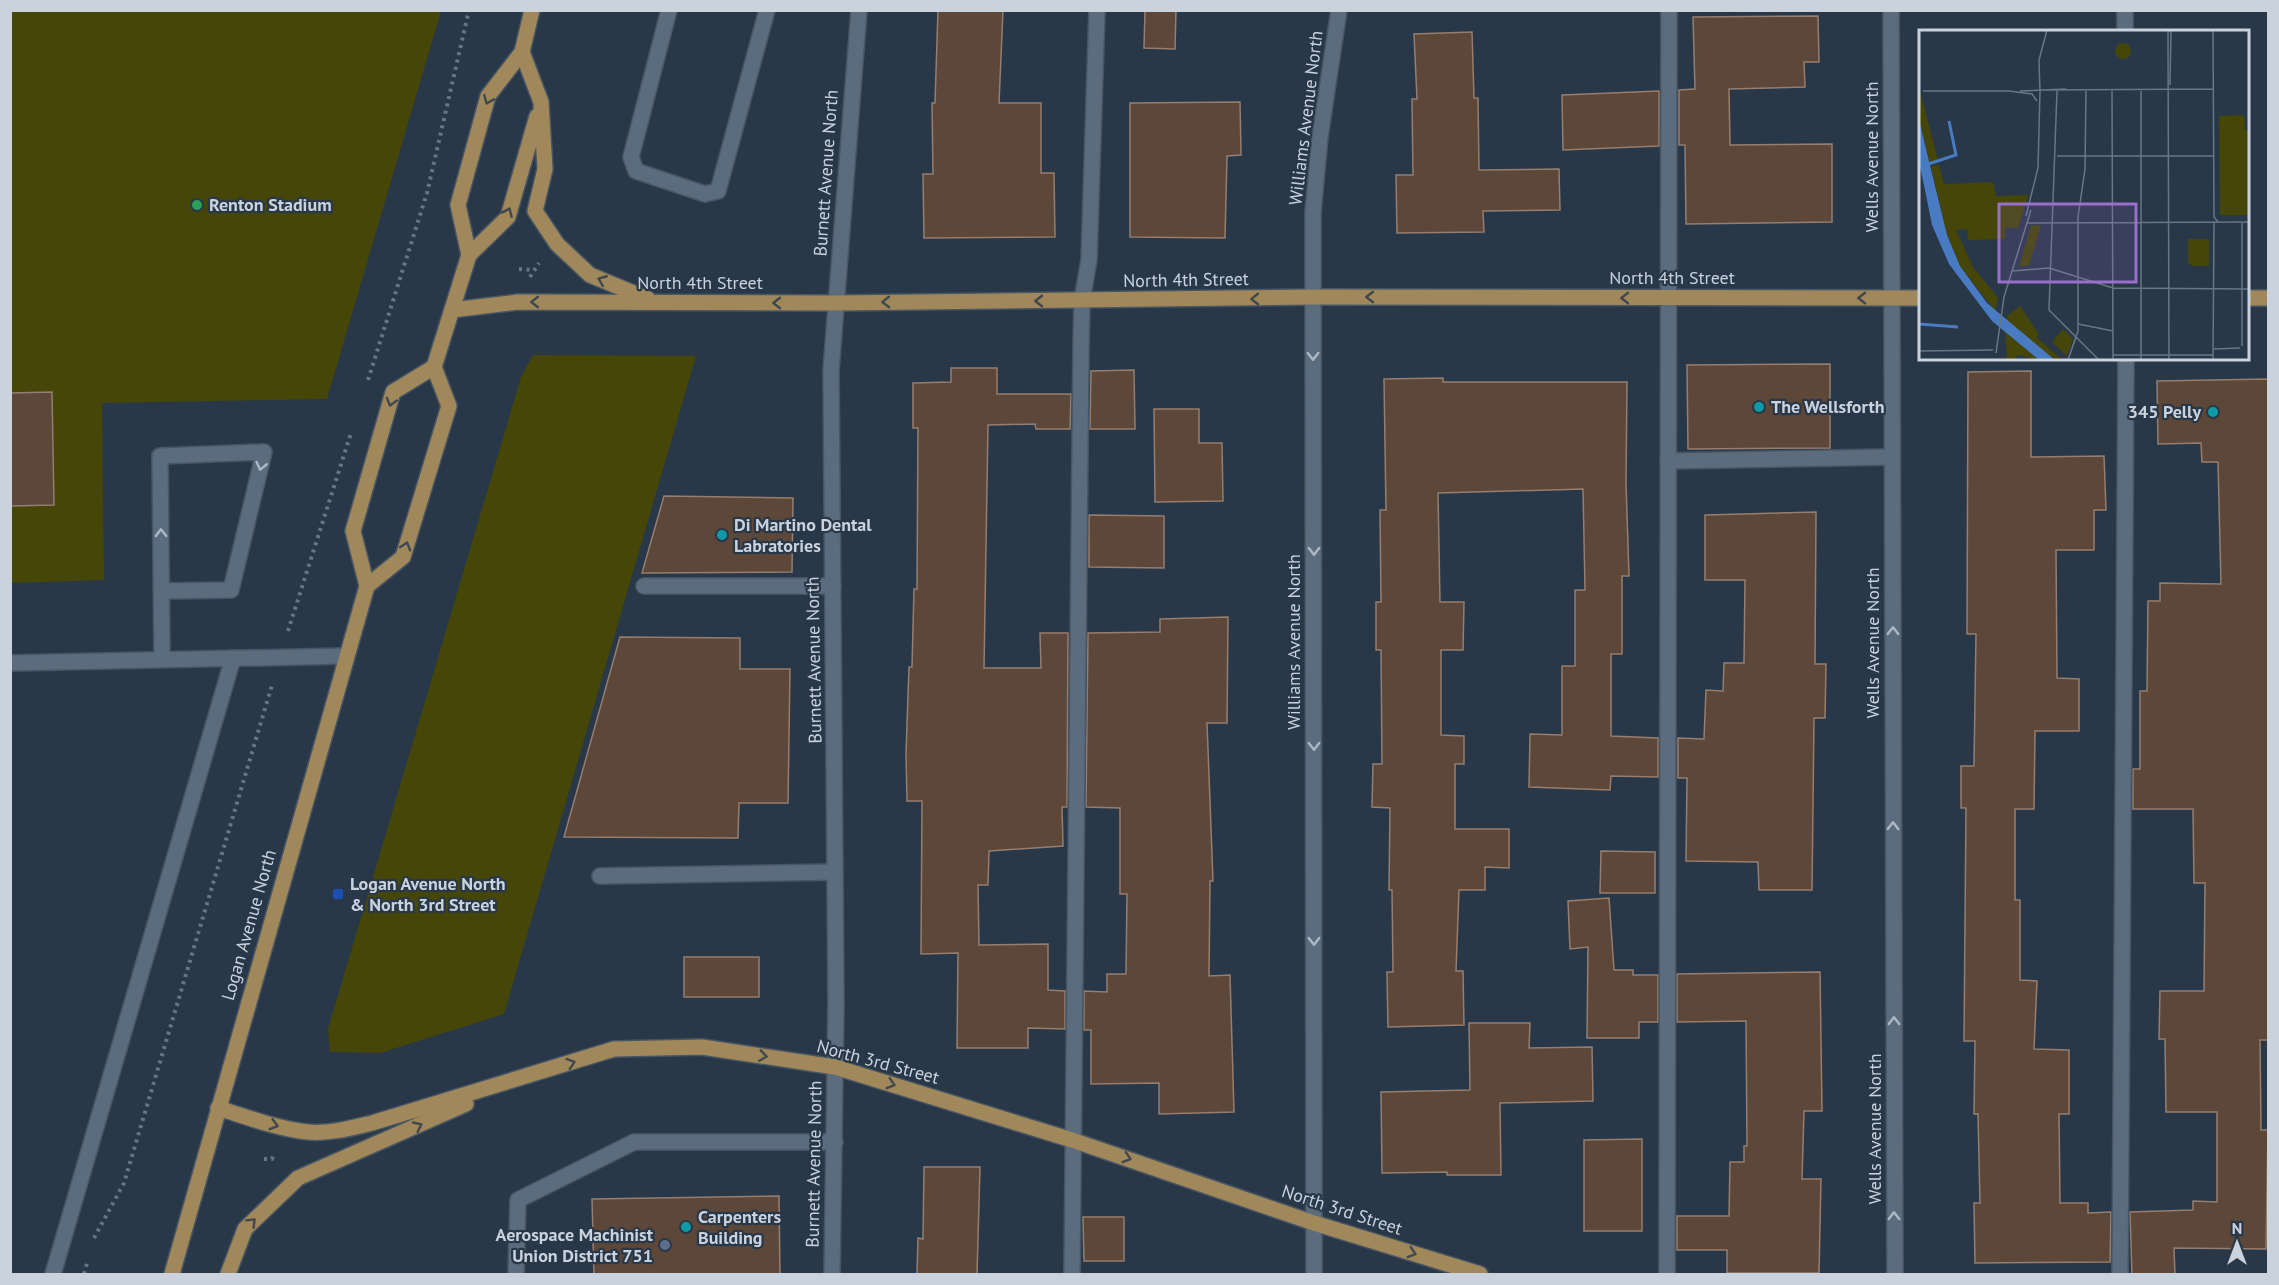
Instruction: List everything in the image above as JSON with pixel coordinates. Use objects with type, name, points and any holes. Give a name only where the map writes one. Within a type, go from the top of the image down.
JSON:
[{"type":"main road","points":[[434,367],[393,392],[353,531],[367,586],[403,557],[449,406],[434,367],[469,255],[458,205],[488,96],[522,52],[532,10]]},
{"type":"main road","points":[[522,52],[541,102],[544,169],[536,211],[557,244],[590,275],[656,302]]},
{"type":"main road","points":[[469,255],[508,218],[541,102]]},
{"type":"main road","name":"North 4th Street","points":[[453,310],[518,302],[836,303],[1313,297],[1919,298]]},
{"type":"main road","points":[[2249,298],[2268,298]]},
{"type":"main road","name":"Logan Avenue North","points":[[172,1275],[345,656],[367,586]]},
{"type":"main road","name":"North 3rd Street","points":[[218,1108],[282,1127],[308,1132],[332,1131],[372,1123],[515,1081],[614,1048],[702,1047],[835,1067],[1071,1140],[1314,1223],[1480,1275]]},
{"type":"main road","points":[[228,1275],[245,1229],[298,1178],[515,1081]]},
{"type":"street","points":[[669,10],[631,157],[636,171],[705,194],[718,191],[767,10]]},
{"type":"street","name":"Burnett Avenue North","points":[[832,1275],[835,1142],[835,872],[831,372],[859,10]]},
{"type":"street","points":[[1072,1275],[1071,1140],[1082,300],[1089,260],[1097,10]]},
{"type":"street","name":"Williams Avenue North","points":[[1314,1275],[1313,212],[1320,137],[1339,10]]},
{"type":"street","points":[[1667,1275],[1669,10]]},
{"type":"street","name":"Wells Avenue North","points":[[1891,10],[1895,1275]]},
{"type":"street","points":[[2126,10],[2126,30]]},
{"type":"street","points":[[2120,1275],[2126,360]]},
{"type":"street","points":[[162,591],[231,590],[264,452],[160,456],[162,660]]},
{"type":"street","points":[[1668,461],[1892,457]]},
{"type":"street","points":[[644,586],[833,586]]},
{"type":"street","points":[[10,663],[345,656]]},
{"type":"street","points":[[53,1275],[233,658]]},
{"type":"street","points":[[600,876],[835,872]]},
{"type":"street","points":[[516,1275],[518,1200],[634,1142],[835,1142]]},
{"type":"path","points":[[365,388],[427,193],[470,10]]},
{"type":"path","points":[[519,269],[533,270]]},
{"type":"path","points":[[92,1246],[124,1183],[132,1161],[280,657],[354,422]]},
{"type":"path","points":[[84,1275],[89,1255]]},
{"type":"shaded area","name":"Renton Stadium","points":[[11,11],[441,11],[327,399],[102,403],[104,580],[11,583]]},
{"type":"shaded area","points":[[533,355],[696,356],[504,1014],[380,1053],[330,1052],[328,1029],[521,377]]},
{"type":"building","points":[[938,10],[1003,10],[999,103],[1041,103],[1041,173],[1054,173],[1055,237],[924,238],[923,174],[933,174],[932,103],[935,103]]},
{"type":"building","points":[[1145,10],[1176,10],[1175,49],[1144,48]]},
{"type":"building","points":[[1818,16],[1819,62],[1804,62],[1805,87],[1729,89],[1730,145],[1832,144],[1832,222],[1686,224],[1685,145],[1679,145],[1679,90],[1695,89],[1693,17]]},
{"type":"building","points":[[1472,32],[1474,98],[1478,98],[1479,170],[1559,169],[1560,210],[1483,211],[1484,232],[1397,233],[1396,175],[1413,175],[1412,99],[1417,99],[1414,34]]},
{"type":"building","points":[[1659,91],[1659,146],[1563,150],[1562,95]]},
{"type":"building","points":[[1240,102],[1241,155],[1227,156],[1225,238],[1130,237],[1130,103]]},
{"type":"building","name":"The Wellsforth","points":[[1830,364],[1830,448],[1688,449],[1687,365]]},
{"type":"building","points":[[951,368],[997,368],[997,394],[1071,394],[1070,429],[1036,429],[1035,424],[988,425],[984,668],[1041,668],[1040,633],[1068,633],[1067,807],[1062,807],[1063,846],[989,851],[988,885],[978,885],[979,945],[1048,944],[1048,990],[1065,991],[1065,1029],[1028,1028],[1028,1048],[957,1048],[958,953],[921,954],[922,801],[907,801],[906,754],[914,589],[917,589],[918,428],[913,428],[913,383],[951,382]]},
{"type":"building","points":[[1134,370],[1135,429],[1090,429],[1091,371]]},
{"type":"building","points":[[2031,371],[2031,457],[2104,456],[2106,510],[2094,510],[2094,550],[2056,550],[2057,678],[2079,679],[2079,731],[2035,731],[2034,809],[2015,809],[2015,900],[2020,900],[2020,980],[2037,981],[2034,1049],[2069,1050],[2069,1114],[2059,1114],[2060,1203],[2088,1203],[2088,1213],[2111,1212],[2110,1262],[1975,1263],[1974,1203],[1980,1203],[1978,1114],[1974,1114],[1975,1041],[1964,1041],[1966,808],[1961,808],[1961,766],[1974,766],[1976,634],[1967,634],[1968,372]]},
{"type":"building","points":[[1443,378],[1443,382],[1627,382],[1626,483],[1629,576],[1622,576],[1622,654],[1611,654],[1611,736],[1658,738],[1658,777],[1611,776],[1610,790],[1529,787],[1530,734],[1562,735],[1562,666],[1575,666],[1575,590],[1585,590],[1583,489],[1438,493],[1440,602],[1464,602],[1463,650],[1441,650],[1441,735],[1464,736],[1464,764],[1455,764],[1455,829],[1509,829],[1509,868],[1485,867],[1485,890],[1459,890],[1456,971],[1463,971],[1464,1025],[1388,1027],[1387,972],[1393,972],[1392,890],[1389,890],[1390,808],[1372,807],[1373,764],[1382,764],[1381,650],[1376,650],[1376,602],[1381,602],[1380,510],[1386,510],[1384,379]]},
{"type":"building","points":[[2268,379],[2268,1040],[2260,1040],[2261,1130],[2268,1130],[2266,1249],[2174,1248],[2175,1275],[2132,1275],[2130,1212],[2193,1210],[2193,1201],[2217,1202],[2217,1112],[2166,1112],[2165,1039],[2159,1039],[2160,991],[2204,991],[2205,883],[2194,883],[2193,809],[2133,809],[2133,769],[2140,769],[2140,691],[2147,691],[2148,601],[2160,601],[2160,583],[2221,584],[2218,462],[2202,462],[2201,443],[2158,444],[2157,381]]},
{"type":"building","points":[[52,392],[54,505],[10,506],[10,393]]},
{"type":"building","points":[[1154,409],[1199,409],[1199,443],[1222,443],[1223,501],[1155,502]]},
{"type":"building","name":"Di Martino Dental Labratories","points":[[664,496],[793,498],[792,572],[642,573]]},
{"type":"building","points":[[1816,512],[1815,664],[1826,664],[1825,718],[1814,718],[1812,890],[1759,890],[1758,862],[1686,861],[1687,778],[1678,778],[1678,738],[1704,739],[1706,690],[1723,691],[1724,663],[1744,663],[1745,580],[1705,580],[1705,515]]},
{"type":"building","points":[[1089,515],[1164,516],[1164,568],[1089,567]]},
{"type":"building","points":[[1228,617],[1227,723],[1207,723],[1213,881],[1210,881],[1209,976],[1230,975],[1234,1112],[1159,1114],[1159,1083],[1091,1084],[1091,1030],[1084,1030],[1084,991],[1107,992],[1107,974],[1126,974],[1127,894],[1120,894],[1120,808],[1086,807],[1088,633],[1160,632],[1160,619]]},
{"type":"building","points":[[620,637],[740,638],[740,669],[790,669],[788,803],[739,803],[738,838],[564,837]]},
{"type":"building","points":[[1601,851],[1655,852],[1655,893],[1600,893]]},
{"type":"building","points":[[1609,898],[1614,970],[1633,970],[1633,975],[1658,975],[1658,1022],[1639,1022],[1639,1038],[1587,1038],[1588,947],[1570,949],[1568,901]]},
{"type":"building","points":[[684,957],[759,957],[759,997],[684,997]]},
{"type":"building","points":[[1820,972],[1822,1111],[1804,1111],[1802,1179],[1821,1179],[1819,1273],[1727,1273],[1727,1250],[1677,1250],[1677,1216],[1729,1216],[1730,1162],[1744,1162],[1744,1146],[1747,1146],[1746,1021],[1677,1022],[1677,974]]},
{"type":"building","points":[[1469,1023],[1530,1023],[1529,1048],[1592,1047],[1593,1101],[1500,1103],[1501,1175],[1447,1175],[1447,1172],[1382,1173],[1381,1092],[1470,1090]]},
{"type":"building","points":[[1642,1139],[1642,1231],[1584,1231],[1584,1140]]},
{"type":"building","points":[[924,1167],[980,1167],[977,1275],[917,1275],[918,1238],[923,1239]]},
{"type":"building","name":"Carpenters Building","points":[[779,1196],[780,1275],[594,1275],[592,1199]]},
{"type":"building","points":[[1083,1217],[1124,1217],[1124,1261],[1084,1261]]},
{"type":"place","name":"Renton Stadium","points":[[197,205]]},
{"type":"place","name":"The Wellsforth","points":[[1759,407]]},
{"type":"place","name":"345 Pelly","points":[[2213,412]]},
{"type":"place","name":"Di Martino Dental Labratories","points":[[722,535]]},
{"type":"place","name":"Logan Avenue North & North 3rd Street","points":[[338,894]]},
{"type":"place","name":"Carpenters Building","points":[[686,1227]]},
{"type":"place","name":"Aerospace Machinist Union District 751","points":[[665,1245]]}]
